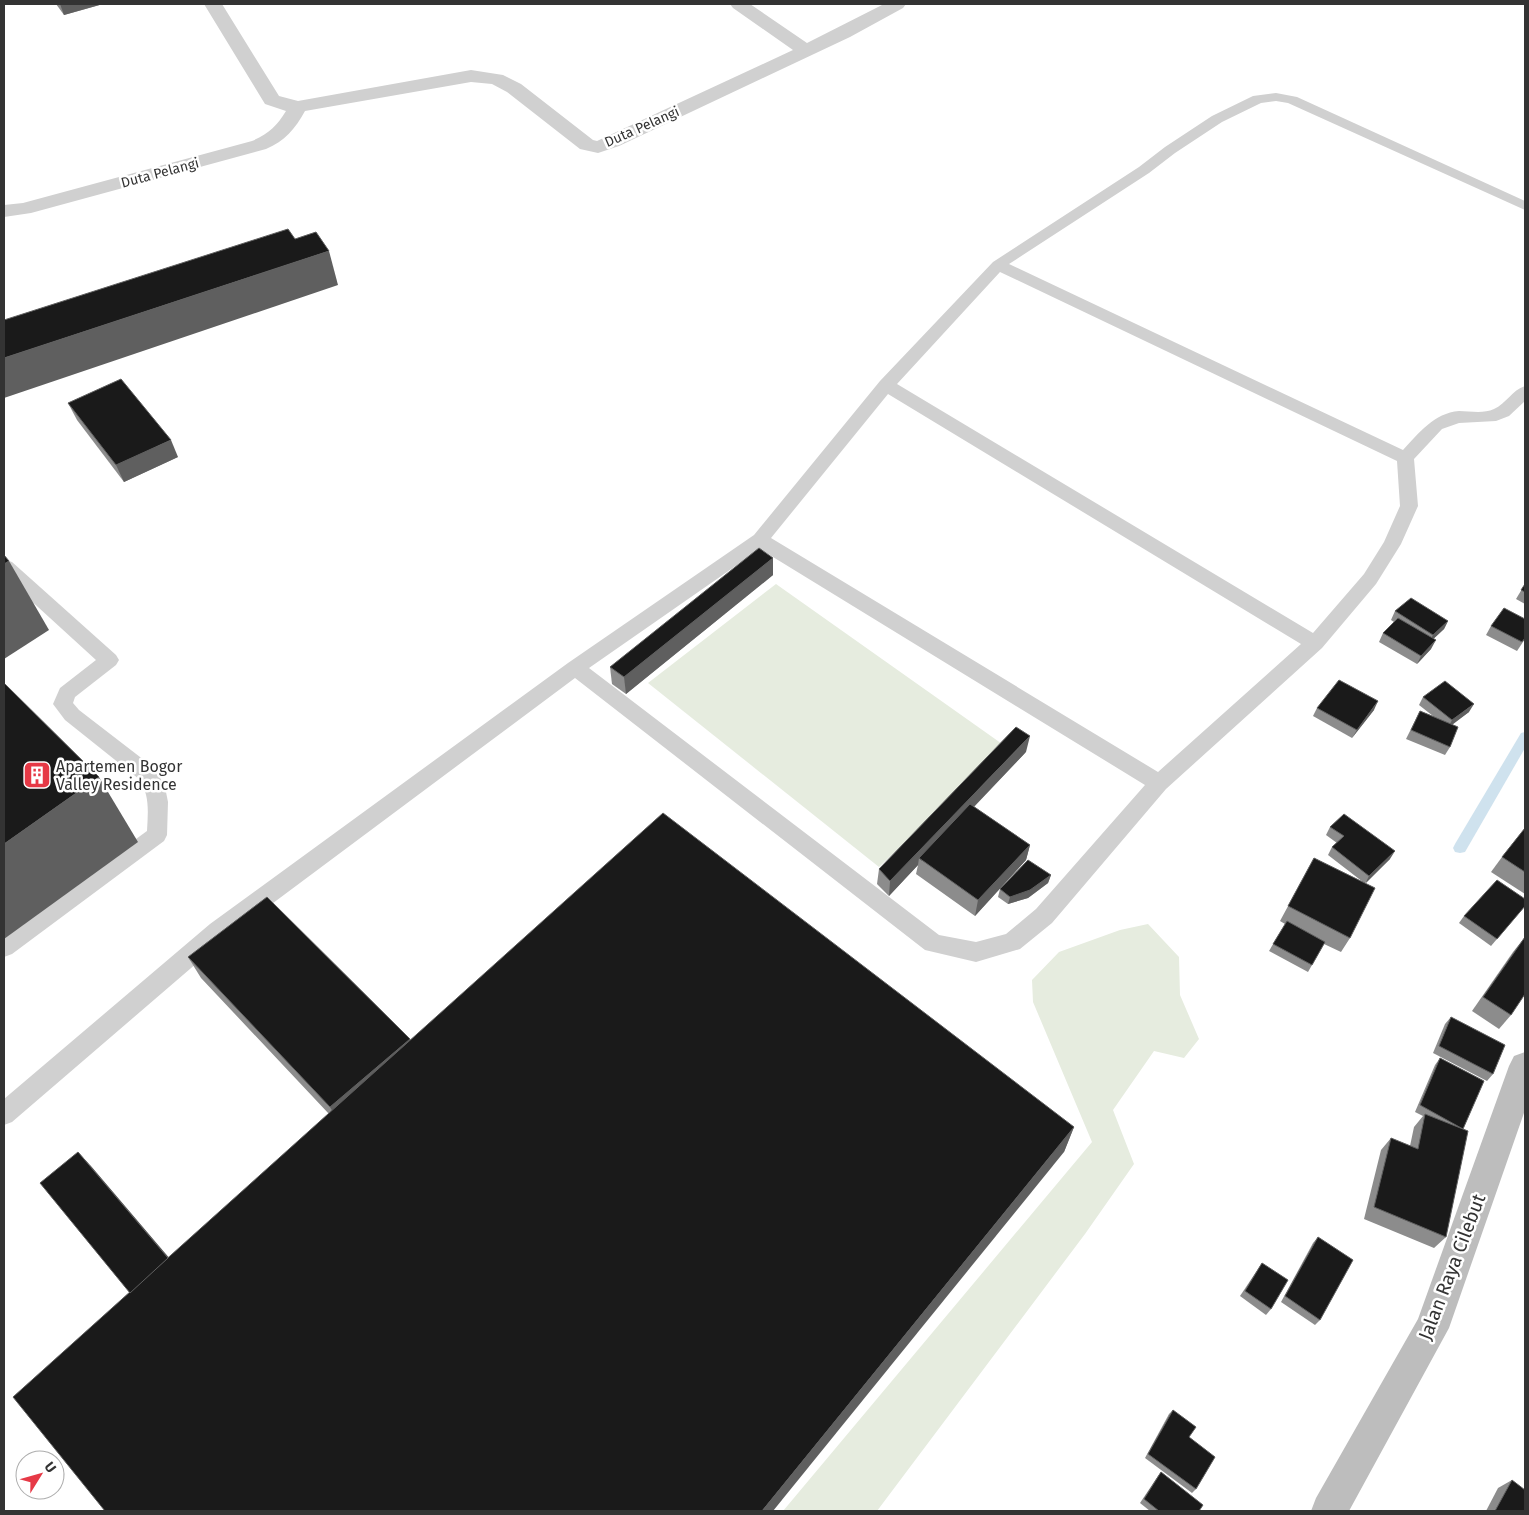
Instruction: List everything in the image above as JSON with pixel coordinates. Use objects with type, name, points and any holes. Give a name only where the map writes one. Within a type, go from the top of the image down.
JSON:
[{"type":"main road","name":"Jalan Raya Cilebut","points":[[1329,1511],[1432,1328],[1525,1066]]},
{"type":"street","name":"Duta Pelangi","points":[[213,4],[272,100],[283,106],[298,107],[471,76],[496,79],[514,88],[587,145],[598,147],[806,51],[897,4]]},
{"type":"street","points":[[739,4],[806,51]]},
{"type":"street","name":"Duta Pelangi","points":[[4,211],[24,209],[274,140],[284,132],[298,107]]},
{"type":"lane","points":[[4,1114],[218,931],[575,668],[760,540],[886,385],[998,265],[1144,170],[1170,150],[1217,119],[1258,99],[1276,97],[1292,100],[1525,206]]},
{"type":"lane","points":[[998,265],[1405,458]]},
{"type":"lane","points":[[886,385],[1315,644]]},
{"type":"lane","points":[[575,668],[933,943],[976,952],[1012,942],[1044,916],[1159,783],[1315,644],[1370,579],[1392,544],[1409,506],[1405,458],[1436,425],[1457,417],[1490,417],[1503,412],[1525,392]]},
{"type":"lane","points":[[760,540],[1159,783]]},
{"type":"lane","points":[[4,569],[6,567],[109,660],[67,693],[63,704],[72,715],[146,773],[154,782],[158,792],[158,805],[157,835],[4,947]]},
{"type":"shaded area","points":[[776,584],[1005,746],[879,867],[648,683]]},
{"type":"shaded area","points":[[1148,924],[1179,957],[1180,995],[1199,1039],[1184,1058],[1154,1051],[1113,1110],[1134,1164],[1085,1234],[877,1511],[783,1511],[1092,1142],[1033,1002],[1032,980],[1059,952],[1120,930]]},
{"type":"building","points":[[288,229],[295,239],[316,232],[329,251],[4,358],[4,320]]},
{"type":"building","points":[[121,379],[171,440],[116,465],[68,403]]},
{"type":"building","points":[[759,548],[773,558],[624,677],[610,667]]},
{"type":"building","points":[[4,555],[9,561],[4,564]]},
{"type":"building","points":[[1525,584],[1525,592],[1521,590]]},
{"type":"building","points":[[1411,598],[1448,621],[1433,635],[1395,611]]},
{"type":"building","points":[[1504,608],[1525,619],[1525,638],[1522,642],[1491,626]]},
{"type":"building","points":[[1398,618],[1436,640],[1421,656],[1383,633]]},
{"type":"building","points":[[1339,680],[1378,701],[1357,730],[1317,708]]},
{"type":"building","points":[[1445,681],[1474,704],[1452,720],[1423,697]]},
{"type":"building","points":[[4,683],[99,777],[4,844]]},
{"type":"building","points":[[1420,711],[1458,727],[1450,747],[1411,730]]},
{"type":"building","points":[[1016,727],[1030,736],[890,881],[879,869]]},
{"type":"building","points":[[970,804],[1030,845],[978,900],[919,858]]},
{"type":"building","points":[[663,813],[1074,1127],[762,1511],[105,1511],[65,1461],[65,1450],[56,1450],[13,1397]]},
{"type":"building","points":[[1344,814],[1395,851],[1369,876],[1332,847],[1344,836],[1330,827]]},
{"type":"building","points":[[1525,828],[1525,872],[1502,857]]},
{"type":"building","points":[[1314,858],[1375,888],[1350,938],[1288,906]]},
{"type":"building","points":[[1028,860],[1051,875],[1030,890],[1010,897],[1000,889]]},
{"type":"building","points":[[1497,880],[1525,899],[1525,906],[1497,939],[1464,916]]},
{"type":"building","points":[[267,897],[410,1039],[330,1107],[188,957]]},
{"type":"building","points":[[1287,921],[1325,942],[1312,965],[1273,944]]},
{"type":"building","points":[[1525,937],[1525,994],[1511,1015],[1483,997]]},
{"type":"building","points":[[1451,1017],[1505,1045],[1493,1074],[1439,1046]]},
{"type":"building","points":[[1440,1058],[1484,1081],[1463,1129],[1420,1105]]},
{"type":"building","points":[[1425,1114],[1468,1131],[1446,1237],[1374,1207],[1391,1138],[1418,1149]]},
{"type":"building","points":[[78,1152],[168,1258],[130,1293],[40,1183]]},
{"type":"building","points":[[1318,1237],[1353,1260],[1320,1320],[1285,1296]]},
{"type":"building","points":[[1262,1263],[1288,1280],[1271,1309],[1245,1291]]},
{"type":"building","points":[[1173,1410],[1196,1427],[1189,1437],[1215,1457],[1196,1489],[1148,1454]]},
{"type":"building","points":[[1161,1472],[1203,1505],[1199,1511],[1159,1511],[1144,1499]]},
{"type":"building","points":[[1512,1480],[1525,1490],[1525,1511],[1495,1511]]},
{"type":"waterway","points":[[1460,848],[1525,737]]},
{"type":"place","name":"Apartemen Bogor Valley Residence","points":[[37,775]]}]
